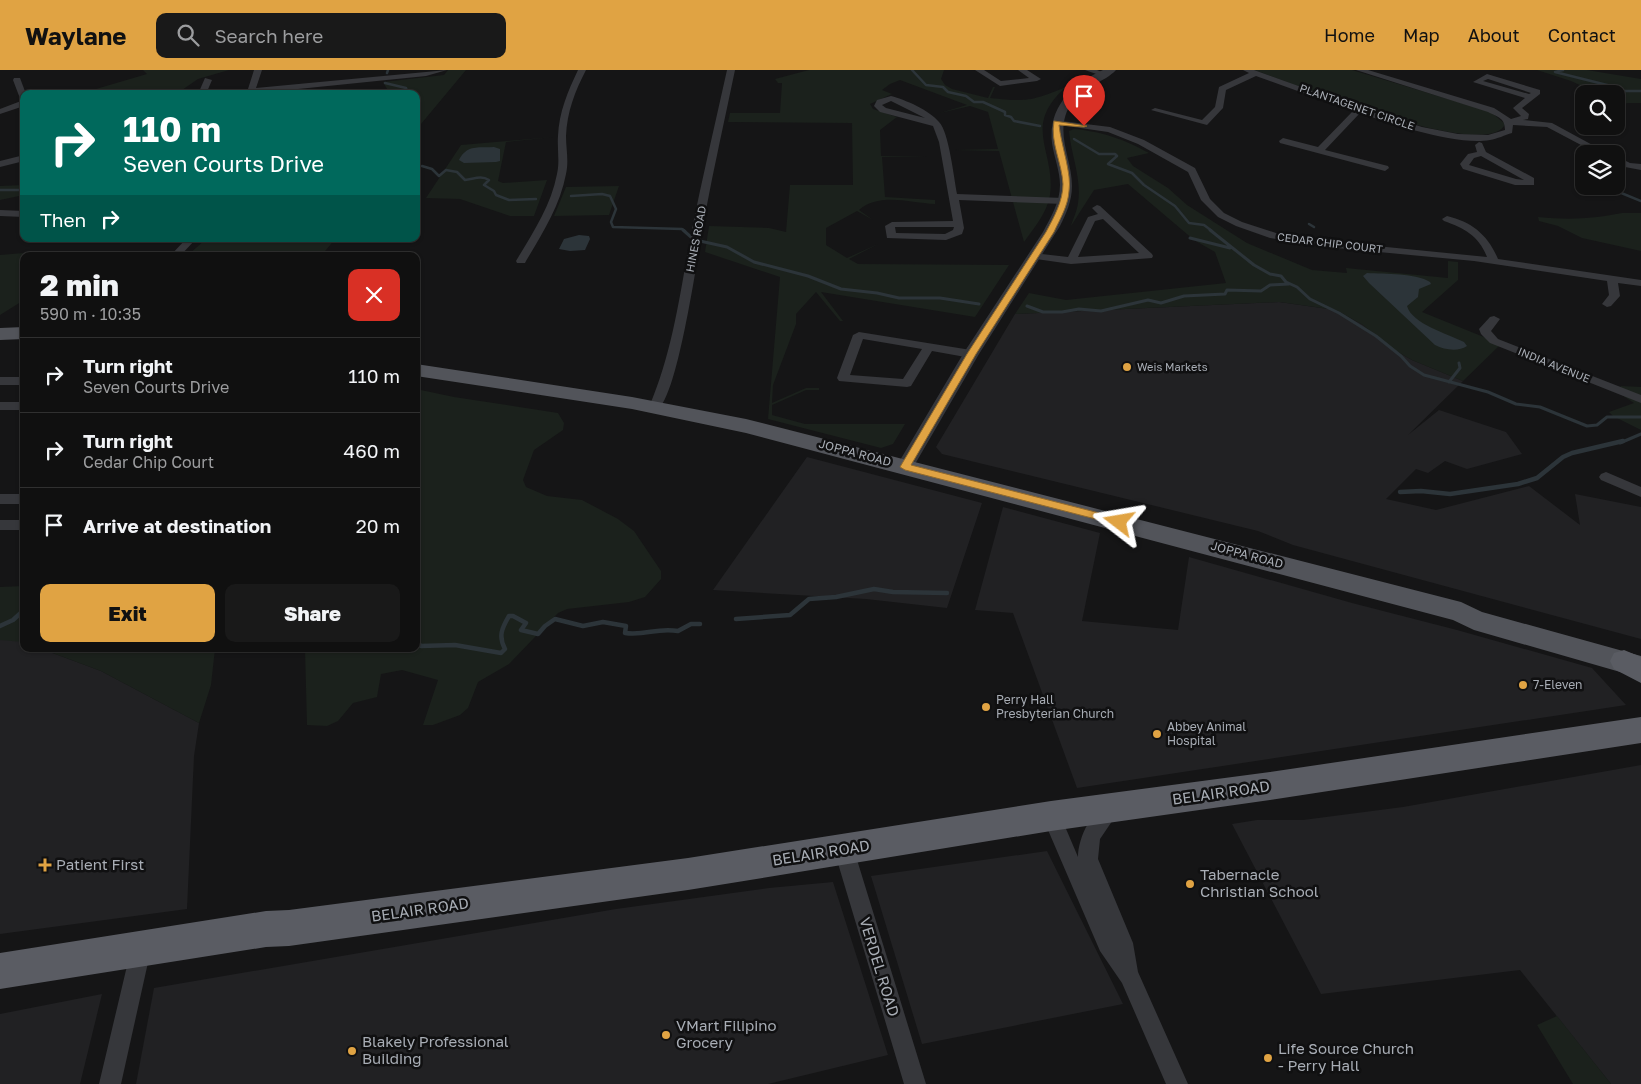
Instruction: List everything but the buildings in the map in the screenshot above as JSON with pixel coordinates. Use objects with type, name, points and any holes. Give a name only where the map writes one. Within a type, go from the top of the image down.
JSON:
[{"type":"highway","name":"BELAIR ROAD","points":[[0,971],[266,929],[289,928],[688,874],[1051,816],[1270,786],[1641,730]]},
{"type":"main road","points":[[0,334],[20,333]]},
{"type":"main road","name":"JOPPA ROAD","points":[[420,371],[655,407],[746,426],[1461,612],[1474,620],[1637,663]]},
{"type":"street","points":[[251,90],[258,70]]},
{"type":"street","points":[[360,80],[362,70]]},
{"type":"street","points":[[262,90],[435,73],[443,70]]},
{"type":"street","points":[[521,261],[539,230],[557,192],[563,168],[565,114],[571,92],[582,70]]},
{"type":"street","name":"HINES ROAD","points":[[655,407],[662,392],[678,335],[708,173],[731,70]]},
{"type":"street","points":[[979,70],[1000,84],[1037,79],[1022,70]]},
{"type":"street","points":[[1089,70],[1107,72]]},
{"type":"street","points":[[1360,70],[1486,108],[1510,122],[1549,125],[1588,145]]},
{"type":"street","points":[[1164,102],[1155,110],[1204,123],[1210,114],[1219,108],[1222,89],[1251,71]]},
{"type":"street","name":"PLANTAGENET CIRCLE","points":[[1251,71],[1359,110],[1432,132],[1477,138],[1506,134],[1509,131],[1510,122]]},
{"type":"street","points":[[905,467],[971,354],[1050,232],[1064,201],[1066,182],[1056,122],[1065,104],[1072,95],[1107,72]]},
{"type":"street","points":[[1510,122],[1525,118],[1525,114],[1517,108],[1531,97],[1537,92],[1487,76],[1477,82],[1531,97]]},
{"type":"street","points":[[17,80],[20,90]]},
{"type":"street","points":[[204,90],[208,80]]},
{"type":"street","points":[[328,90],[329,84]]},
{"type":"street","points":[[937,124],[883,110],[878,106],[880,102],[892,98],[930,117],[937,124],[943,142],[958,224],[958,232],[946,237],[891,236],[890,226],[895,224],[958,224]]},
{"type":"street","points":[[0,112],[20,104]]},
{"type":"street","points":[[1319,151],[1359,110]]},
{"type":"street","name":"CEDAR CHIP COURT","points":[[1056,122],[1120,133],[1183,163],[1195,174],[1206,200],[1216,210],[1239,224],[1260,232],[1297,240],[1494,261],[1641,283]]},
{"type":"street","points":[[1477,138],[1482,153],[1532,181],[1530,183],[1515,182],[1466,167],[1464,164],[1471,156],[1482,153]]},
{"type":"street","points":[[1283,141],[1385,168]]},
{"type":"street","points":[[0,164],[20,159]]},
{"type":"street","points":[[1625,164],[1641,167]]},
{"type":"street","points":[[952,197],[1064,201]]},
{"type":"street","points":[[1033,256],[1072,261],[1148,256],[1101,212],[1091,218],[1072,261]]},
{"type":"street","points":[[0,213],[20,214]]},
{"type":"street","points":[[1447,219],[1479,234],[1486,242],[1494,261]]},
{"type":"street","points":[[179,252],[189,242]]},
{"type":"street","points":[[1607,304],[1615,296],[1612,280]]},
{"type":"street","name":"INDIA AVENUE","points":[[1494,319],[1485,329],[1485,332],[1494,340],[1636,397]]},
{"type":"street","points":[[929,347],[907,383],[843,378],[859,335],[971,354]]},
{"type":"street","points":[[0,381],[20,381]]},
{"type":"street","points":[[0,406],[20,406]]},
{"type":"street","points":[[1606,477],[1641,492]]},
{"type":"street","points":[[0,499],[20,499]]},
{"type":"street","points":[[0,525],[20,525]]},
{"type":"street","points":[[1113,807],[1090,836],[1087,846],[1088,859],[1123,943],[1129,976]]},
{"type":"street","points":[[1051,816],[1107,944],[1129,976],[1177,1084]]},
{"type":"street","name":"VERDEL ROAD","points":[[844,850],[915,1084]]},
{"type":"street","points":[[110,1084],[141,949]]},
{"type":"shaded area","points":[[143,70],[229,70],[198,79],[182,90],[96,89],[147,74]]},
{"type":"shaded area","points":[[448,70],[466,70],[420,125],[420,90],[388,90],[383,82],[444,75]]},
{"type":"shaded area","points":[[809,70],[944,70],[941,79],[945,85],[952,89],[988,98],[993,87],[995,87],[990,98],[1013,100],[1037,98],[1066,87],[1053,101],[1045,114],[1043,139],[1051,179],[1050,195],[1040,220],[1024,242],[999,151],[954,150],[998,149],[988,112],[970,106],[940,113],[967,105],[900,80],[882,90],[892,94],[870,104],[873,109],[897,117],[880,130],[881,156],[928,156],[882,157],[885,197],[935,200],[935,204],[896,200],[876,201],[859,210],[873,220],[857,211],[826,228],[826,245],[847,258],[878,244],[849,259],[858,264],[1009,265],[975,317],[821,292],[843,321],[840,321],[816,292],[796,314],[796,324],[773,385],[772,403],[806,388],[819,388],[819,390],[806,390],[772,405],[772,415],[805,424],[905,424],[893,444],[881,448],[768,419],[780,277],[705,252],[709,226],[769,228],[786,232],[790,185],[853,185],[852,123],[728,122],[730,113],[780,113],[782,83],[778,83],[775,79]]},
{"type":"shaded area","points":[[1254,70],[1352,70],[1491,112],[1505,124],[1491,134],[1463,134],[1427,127],[1386,116]]},
{"type":"shaded area","points":[[1537,70],[1587,70],[1641,79],[1641,103],[1625,104],[1625,85],[1580,85]]},
{"type":"shaded area","points":[[1074,129],[1113,137],[1149,153],[1127,158],[1133,166],[1168,188],[1187,205],[1247,243],[1312,270],[1347,273],[1346,268],[1448,278],[1448,261],[1458,262],[1458,280],[1422,312],[1501,344],[1463,381],[1412,360],[1389,347],[1363,325],[1336,310],[1280,302],[1015,314],[1029,293],[1066,300],[1226,283],[1215,252],[1194,240],[1128,184],[1094,190],[1071,226],[1077,209],[1079,194],[1069,131]]},
{"type":"shaded area","points":[[553,137],[506,142],[498,181],[503,183],[547,180],[534,216],[510,216],[460,199],[426,198],[461,145]]},
{"type":"shaded area","points":[[494,147],[500,149],[500,161],[464,163],[459,160],[470,149]]},
{"type":"shaded area","points":[[20,185],[20,196],[0,200],[0,186]]},
{"type":"shaded area","points":[[619,186],[609,215],[554,216],[566,187]]},
{"type":"shaded area","points":[[1622,213],[1641,213],[1641,251],[1582,238],[1558,226],[1539,221],[1538,217],[1601,217]]},
{"type":"shaded area","points":[[579,235],[589,236],[590,239],[585,250],[570,251],[559,249],[564,239]]},
{"type":"shaded area","points":[[203,242],[333,242],[324,252],[191,252]]},
{"type":"shaded area","points":[[20,253],[20,302],[0,315],[0,255]]},
{"type":"shaded area","points":[[1367,273],[1409,275],[1430,282],[1431,284],[1419,289],[1418,297],[1407,306],[1410,312],[1423,323],[1464,342],[1467,346],[1451,350],[1435,345],[1369,283],[1363,276]]},
{"type":"shaded area","points":[[1279,302],[1336,310],[1363,325],[1389,347],[1412,360],[1463,381],[1408,435],[1439,410],[1506,432],[1522,454],[1467,469],[1445,461],[1428,473],[1416,469],[1386,499],[1436,510],[1529,486],[1580,525],[1575,494],[1641,507],[1641,639],[1293,545],[1258,531],[942,454],[936,447],[1015,314]]},
{"type":"shaded area","points":[[1621,386],[1641,387],[1641,430],[1613,416],[1609,412],[1634,403],[1616,391]]},
{"type":"shaded area","points":[[420,390],[558,413],[564,423],[563,430],[534,450],[523,480],[526,487],[547,496],[582,500],[618,519],[634,531],[661,571],[661,579],[645,597],[629,602],[567,609],[558,613],[509,664],[478,682],[468,708],[460,715],[433,725],[423,725],[438,680],[402,670],[381,674],[377,697],[353,703],[338,721],[327,726],[307,725],[305,652],[420,652]]},
{"type":"shaded area","points":[[807,457],[982,503],[947,608],[866,599],[713,590]]},
{"type":"shaded area","points":[[1003,507],[1100,533],[1082,621],[1178,630],[1189,557],[1592,668],[1626,705],[1077,788],[1013,613],[975,610]]},
{"type":"shaded area","points":[[20,586],[20,642],[0,640],[0,587]]},
{"type":"shaded area","points":[[17,639],[20,640],[20,652],[50,652],[101,671],[199,723],[194,756],[187,909],[0,934],[0,640]]},
{"type":"shaded area","points":[[50,652],[215,652],[211,685],[199,723],[101,671]]},
{"type":"shaded area","points":[[1641,765],[1641,1084],[1611,1084],[1520,970],[1321,994],[1232,824],[1257,820],[1303,820],[1403,807]]},
{"type":"shaded area","points":[[1047,851],[1123,1004],[922,1044],[871,876]]},
{"type":"shaded area","points":[[833,882],[888,1055],[768,1084],[136,1084],[154,988],[616,909],[769,888]]},
{"type":"shaded area","points":[[102,994],[80,1084],[0,1084],[0,1014]]},
{"type":"shaded area","points":[[1557,1016],[1611,1084],[1573,1084],[1537,1025]]},
{"type":"waterway","points":[[912,70],[926,85],[943,87],[948,92],[966,96],[974,102],[983,102],[1005,112],[1005,115],[1011,117],[1014,121],[1040,126]]},
{"type":"waterway","points":[[1563,70],[1555,72],[1607,85],[1620,91],[1641,91]]},
{"type":"waterway","points":[[385,83],[406,88],[407,90]]},
{"type":"waterway","points":[[1074,139],[1099,154],[1115,154],[1117,156],[1108,164],[1132,173],[1144,185],[1175,206],[1189,223],[1204,225],[1212,231]]},
{"type":"waterway","points":[[422,166],[432,169],[439,176],[446,170],[457,172],[465,180],[480,178],[489,180],[484,185],[494,191],[496,195],[509,200],[536,199]]},
{"type":"waterway","points":[[0,190],[20,190]]},
{"type":"waterway","points":[[571,196],[602,194],[610,196],[616,209],[611,222],[613,227],[682,229],[685,231]]},
{"type":"waterway","points":[[1625,194],[1641,201]]},
{"type":"waterway","points":[[1309,224],[1314,227]]},
{"type":"waterway","points":[[683,230],[691,237]]},
{"type":"waterway","points":[[1210,230],[1254,265],[1270,274],[1281,276],[1286,282],[1297,287],[1310,299],[1339,313],[1376,336],[1401,356],[1410,366],[1424,375],[1449,382]]},
{"type":"waterway","points":[[1190,238],[1230,248]]},
{"type":"waterway","points":[[700,241],[727,247],[754,262],[808,276],[841,289],[877,293],[899,298],[940,298],[979,304]]},
{"type":"waterway","points":[[1027,306],[1043,312],[1062,312],[1079,309],[1101,311],[1148,300],[1161,303],[1184,296],[1225,294],[1227,290],[1261,291],[1270,285],[1289,284]]},
{"type":"waterway","points":[[1449,382],[1460,368],[1459,363]]},
{"type":"waterway","points":[[1449,382],[1488,392],[1516,404],[1540,407],[1587,426],[1597,425],[1607,417],[1641,417]]},
{"type":"waterway","points":[[1620,443],[1641,434]]},
{"type":"waterway","points":[[1400,492],[1421,491],[1450,494],[1518,484],[1537,478],[1563,457],[1572,453],[1623,441]]},
{"type":"waterway","points":[[736,619],[790,615],[809,599],[836,597],[874,589],[893,592],[947,593]]},
{"type":"waterway","points":[[0,626],[13,620],[20,614]]},
{"type":"waterway","points":[[420,645],[455,645],[501,653],[505,649],[501,636],[504,624],[509,616],[513,616],[526,623],[521,630],[538,634],[555,619],[583,626],[603,622],[626,626],[625,633],[632,634],[664,630],[678,631],[691,624],[700,624]]},
{"type":"place","name":"Weis Markets","points":[[1127,367]]},
{"type":"place","name":"7-Eleven","points":[[1523,685]]},
{"type":"place","name":"Perry Hall Presbyterian Church","points":[[986,707]]},
{"type":"place","name":"Abbey Animal Hospital","points":[[1157,734]]},
{"type":"place","name":"Patient First","points":[[45,865]]},
{"type":"place","name":"Tabernacle Christian School","points":[[1190,884]]},
{"type":"place","name":"VMart Filipino Grocery","points":[[666,1035]]},
{"type":"place","name":"Blakely Professional Building","points":[[352,1051]]},
{"type":"place","name":"Life Source Church - Perry Hall","points":[[1268,1058]]},
{"type":"route","points":[[1084,126],[1056,122],[1066,182],[1066,192],[1060,213],[1050,232],[971,354],[905,467],[1119,522]]}]
